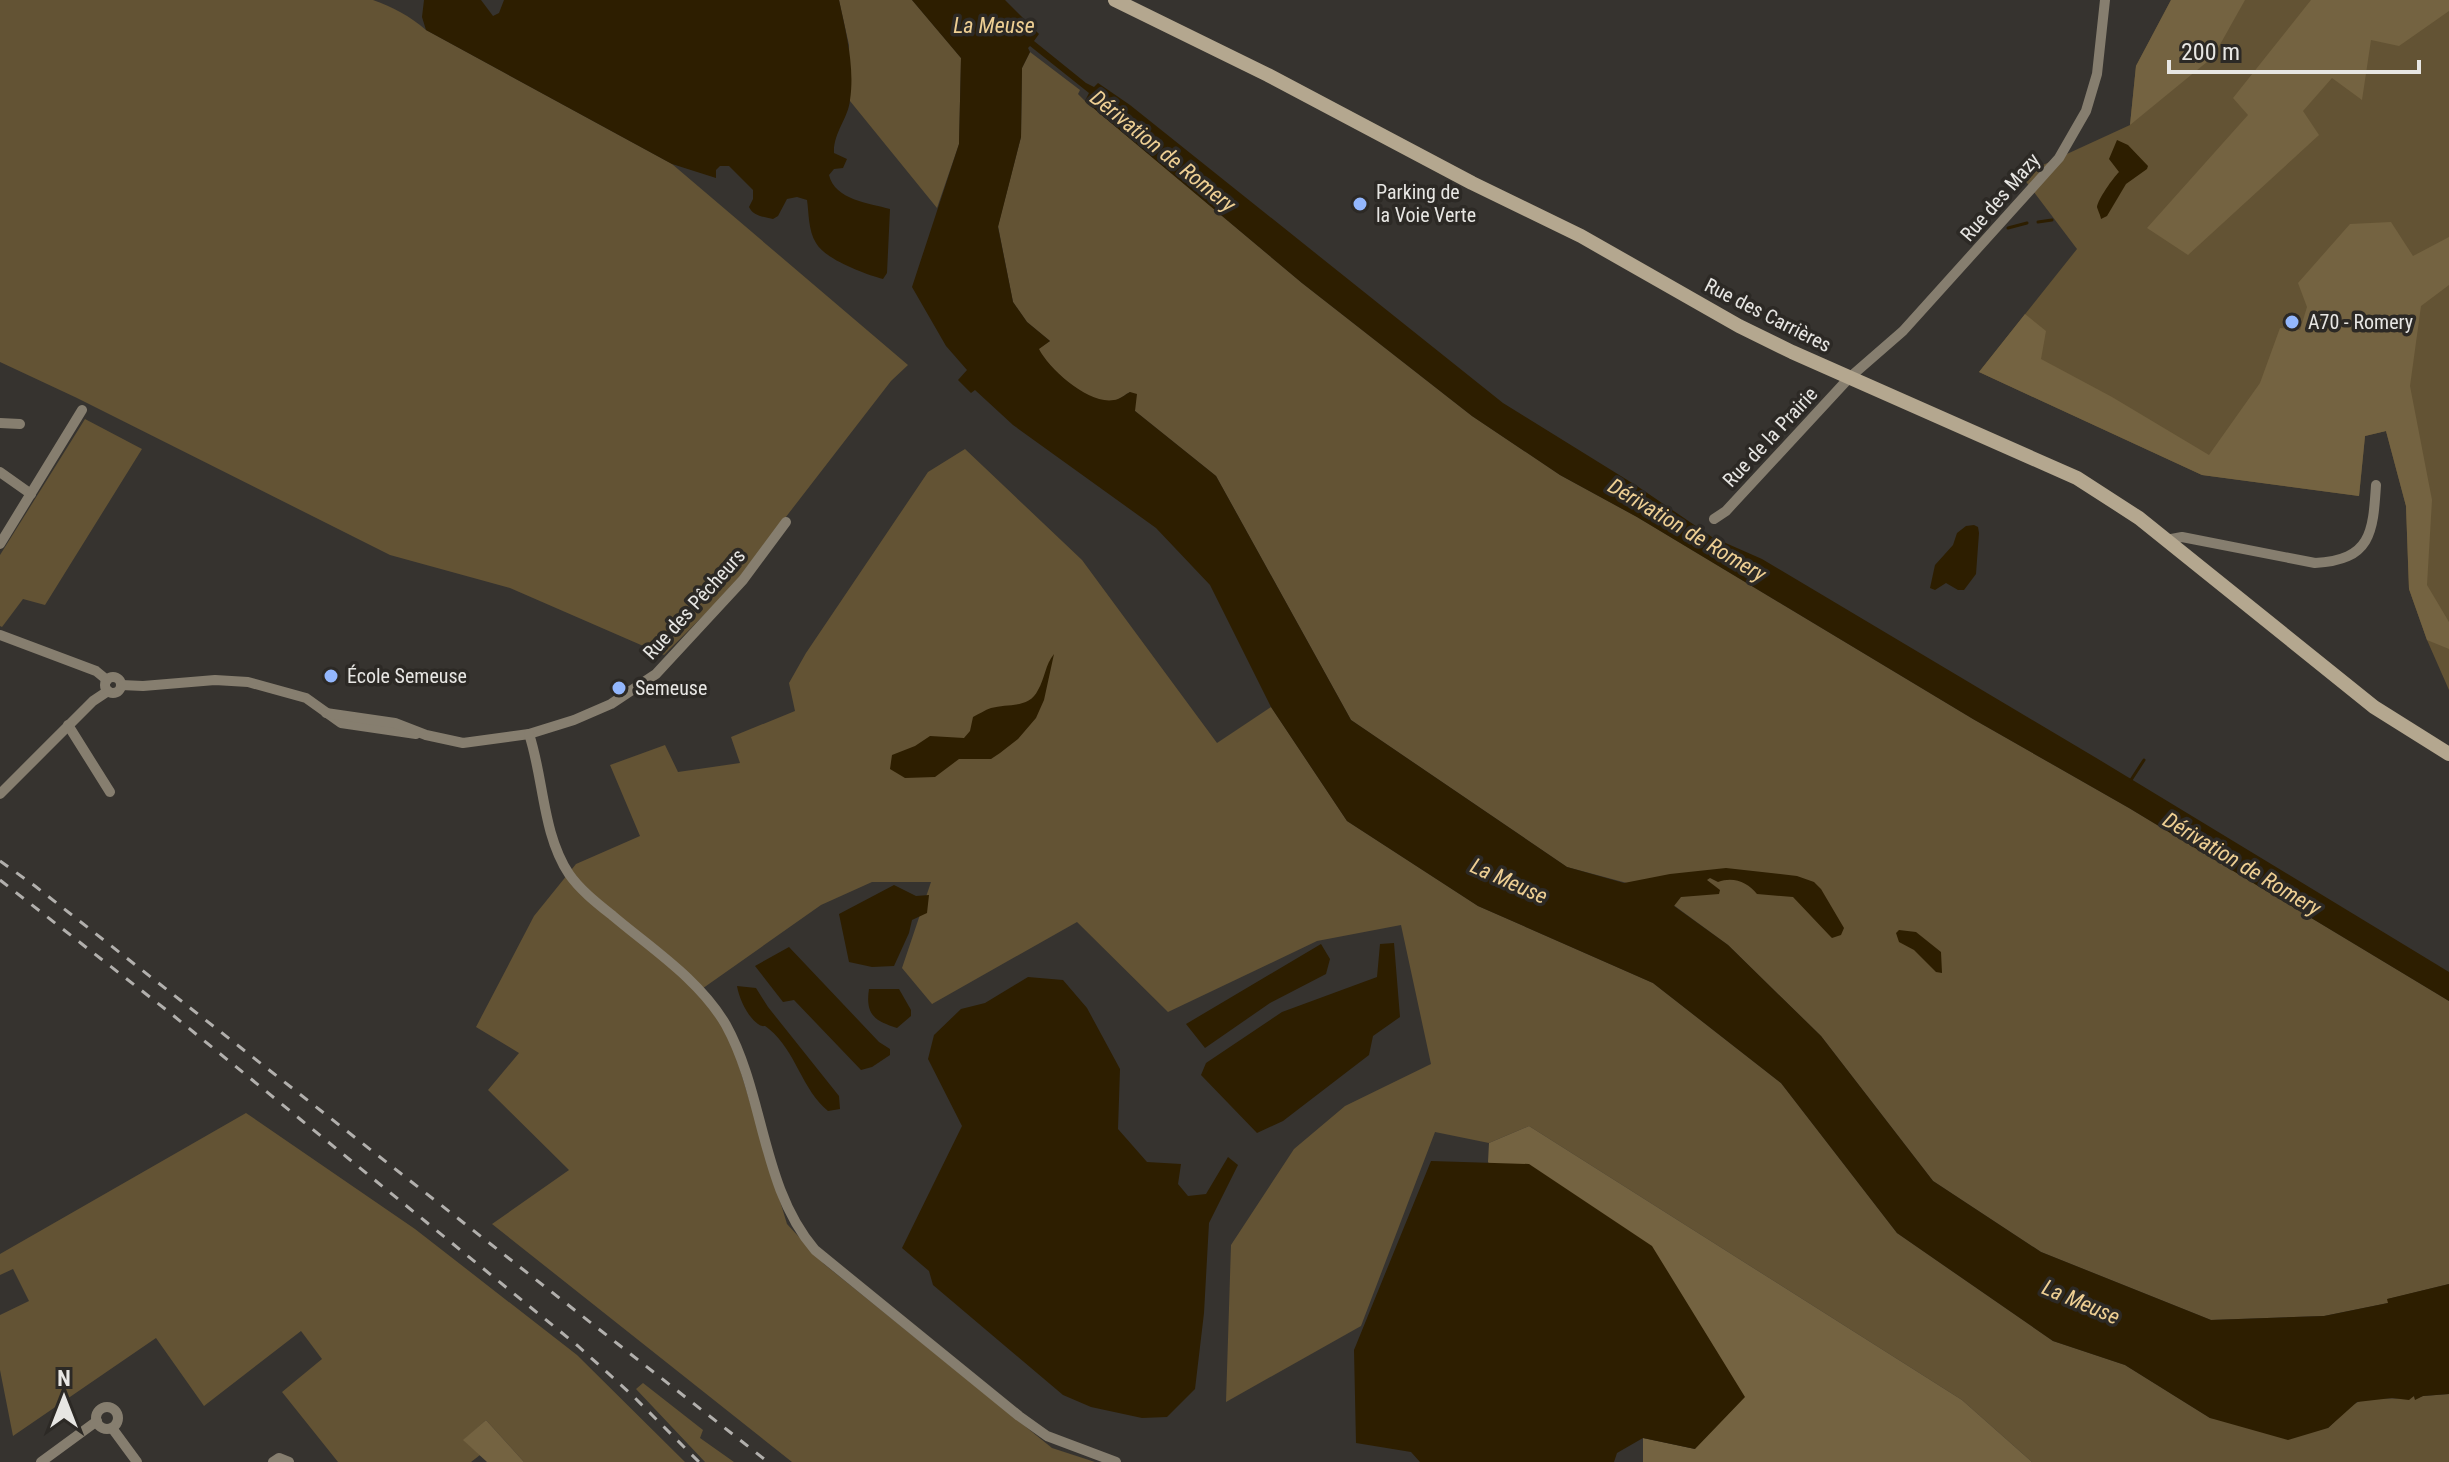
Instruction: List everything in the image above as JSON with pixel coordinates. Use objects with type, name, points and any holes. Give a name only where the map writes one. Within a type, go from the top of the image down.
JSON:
[{"type":"main road","name":"Rue des Carrières","points":[[1115,0],[1581,236],[1752,333],[2077,478],[2166,540],[2374,707],[2449,754]]},
{"type":"street","name":"Rue des Mazy","points":[[1849,378],[1903,331],[2059,158],[2086,111],[2095,82],[2105,0]]},
{"type":"street","name":"Rue de la Prairie","points":[[1714,519],[1726,511],[1849,378]]},
{"type":"street","points":[[0,544],[82,410]]},
{"type":"street","points":[[0,423],[20,424]]},
{"type":"street","points":[[0,472],[31,494]]},
{"type":"street","points":[[2166,540],[2182,537],[2315,563],[2335,562],[2354,554],[2364,545],[2373,527],[2376,485]]},
{"type":"street","name":"Rue des Pêcheurs","points":[[108,685],[118,692],[121,685],[215,680],[248,682],[306,698],[326,713],[395,723],[426,735],[463,743],[529,734],[611,704],[656,674],[743,580],[786,522]]},
{"type":"street","points":[[2182,553],[2196,540]]},
{"type":"street","points":[[0,635],[96,671],[108,685],[0,794]]},
{"type":"street","points":[[68,725],[110,792]]},
{"type":"street","points":[[529,734],[549,823],[561,859],[571,876],[594,901],[711,1001],[727,1028],[741,1060],[785,1203],[798,1231],[815,1250],[1038,1429],[1076,1448],[1116,1462]]},
{"type":"street","points":[[41,1462],[97,1421],[99,1411],[111,1408],[118,1416],[112,1428],[105,1428],[97,1421]]},
{"type":"street","points":[[112,1428],[137,1462]]},
{"type":"street","points":[[273,1462],[279,1458],[289,1462]]},
{"type":"shaded area","points":[[0,0],[373,0],[672,164],[908,365],[891,381],[731,588],[664,655],[510,588],[390,555],[0,362]]},
{"type":"shaded area","points":[[839,0],[912,0],[961,58],[959,144],[937,208],[850,101],[849,45]]},
{"type":"shaded area","points":[[2171,0],[2449,0],[2449,690],[2409,589],[2406,506],[2386,431],[2365,436],[2359,496],[2202,475],[1979,372],[2077,249],[2021,175],[2130,125],[2136,66]]},
{"type":"shaded area","points":[[2171,0],[2245,0],[2213,57],[2130,125],[2136,66]]},
{"type":"shaded area","points":[[2311,0],[2449,0],[2449,11],[2399,46],[2371,40],[2362,100],[2332,78],[2303,111],[2319,135],[2188,255],[2147,228],[2248,115],[2233,98]]},
{"type":"shaded area","points":[[1030,52],[1080,90],[1078,94],[1085,101],[1302,283],[1472,416],[1560,475],[1637,517],[1973,719],[2129,808],[2449,1001],[2449,1284],[2388,1299],[2388,1303],[2324,1316],[2211,1320],[2041,1252],[1933,1181],[1821,1036],[1728,945],[1653,890],[1567,867],[1351,720],[1216,476],[1135,411],[1130,392],[1115,400],[1103,401],[1081,392],[1060,376],[1038,349],[1050,341],[1027,322],[1013,302],[998,226],[1021,137],[1022,68]]},
{"type":"shaded area","points":[[2391,222],[2413,256],[2449,237],[2449,285],[2421,306],[2410,386],[2432,500],[2427,585],[2449,622],[2449,649],[2427,640],[2409,589],[2406,506],[2386,431],[2365,436],[2359,496],[2202,475],[1979,372],[2025,314],[2046,331],[2041,359],[2209,455],[2260,383],[2280,328],[2300,330],[2307,307],[2298,283],[2350,224]]},
{"type":"shaded area","points":[[85,419],[142,449],[45,605],[23,599],[2,627],[0,555]]},
{"type":"shaded area","points":[[965,449],[1082,560],[1217,743],[1271,707],[1347,821],[1478,906],[1653,983],[1781,1083],[1897,1233],[2053,1341],[2125,1365],[2210,1418],[2328,1428],[2350,1407],[2365,1400],[2414,1396],[2415,1399],[2449,1394],[2449,1462],[2032,1462],[1962,1400],[1529,1126],[1489,1143],[1435,1132],[1361,1326],[1226,1402],[1231,1245],[1294,1149],[1345,1106],[1431,1064],[1401,925],[1317,941],[1168,1012],[1077,922],[932,1004],[902,968],[931,882],[872,882],[821,905],[699,991],[728,1030],[787,1224],[824,1264],[1052,1448],[1095,1462],[792,1462],[492,1224],[569,1170],[488,1090],[519,1053],[476,1027],[534,916],[576,864],[640,836],[610,765],[665,745],[678,772],[740,763],[731,737],[795,711],[789,683],[806,653],[928,472]]},
{"type":"shaded area","points":[[246,1113],[415,1229],[577,1355],[685,1462],[524,1462],[486,1420],[464,1440],[480,1455],[471,1462],[338,1462],[282,1392],[322,1359],[301,1331],[204,1406],[156,1338],[13,1436],[0,1370],[0,1315],[29,1301],[13,1269],[0,1275],[0,1254]]},
{"type":"shaded area","points":[[1529,1126],[1962,1400],[2032,1462],[1643,1462],[1643,1438],[1695,1449],[1488,1162],[1489,1143]]},
{"type":"shaded area","points":[[643,1383],[703,1430],[700,1438],[734,1462],[705,1462],[636,1389]]},
{"type":"shaded area","points":[[486,1420],[524,1462],[487,1462],[463,1440]]},
{"type":"water","points":[[424,0],[481,0],[493,16],[499,13],[504,0],[839,0],[849,50],[851,88],[849,107],[838,132],[834,153],[847,159],[843,168],[834,169],[829,175],[832,183],[845,195],[890,209],[887,273],[883,279],[866,274],[837,261],[821,249],[812,233],[807,200],[797,197],[787,199],[773,219],[756,214],[749,207],[753,190],[729,166],[720,166],[716,170],[716,178],[672,164],[426,30],[422,17]]},
{"type":"water","points":[[912,0],[1005,0],[1039,34],[1034,41],[1086,83],[1094,87],[1098,83],[1130,105],[1503,403],[1637,486],[1712,537],[1762,559],[2449,972],[2449,1001],[2129,808],[1973,719],[1637,517],[1560,475],[1472,416],[1302,283],[1085,101],[1089,93],[1030,46],[1028,48],[1030,52],[1022,68],[1021,137],[998,227],[1013,302],[1027,322],[1050,341],[1039,349],[1051,366],[1071,384],[1104,400],[1116,400],[1130,392],[1137,394],[1135,411],[1216,476],[1351,720],[1567,867],[1624,883],[1726,868],[1797,876],[1814,882],[1844,928],[1841,935],[1832,938],[1793,897],[1757,894],[1745,883],[1735,880],[1718,882],[1710,878],[1707,880],[1720,890],[1719,894],[1681,897],[1674,906],[1728,945],[1821,1036],[1933,1181],[2041,1252],[2211,1320],[2324,1316],[2388,1303],[2387,1299],[2449,1284],[2449,1394],[2423,1396],[2415,1400],[2414,1396],[2409,1400],[2392,1398],[2357,1402],[2328,1428],[2288,1440],[2210,1418],[2125,1365],[2053,1341],[1897,1233],[1781,1083],[1653,983],[1478,906],[1347,821],[1271,707],[1210,585],[1156,528],[1013,425],[975,390],[971,393],[958,380],[967,370],[946,346],[912,287],[959,144],[961,58]]},
{"type":"water","points":[[2117,140],[2128,145],[2148,166],[2126,184],[2107,216],[2101,219],[2098,203],[2119,172],[2109,159]]},
{"type":"water","points":[[1974,525],[1979,533],[1976,574],[1964,590],[1946,583],[1935,590],[1930,588],[1935,565],[1953,545],[1957,533],[1966,526]]},
{"type":"water","points":[[1054,654],[1044,700],[1036,718],[1018,739],[1000,753],[991,759],[959,759],[935,777],[905,778],[890,769],[892,755],[930,736],[964,738],[970,731],[973,717],[991,708],[1029,700],[1038,690]]},
{"type":"water","points":[[894,885],[916,896],[929,895],[927,913],[912,920],[894,966],[872,967],[849,962],[839,914]]},
{"type":"water","points":[[1899,930],[1916,932],[1941,952],[1942,973],[1936,972],[1914,950],[1899,942],[1896,933]]},
{"type":"water","points":[[1394,943],[1400,1017],[1373,1036],[1369,1055],[1283,1121],[1257,1133],[1201,1075],[1206,1063],[1282,1012],[1377,977],[1380,944]]},
{"type":"water","points":[[1321,944],[1330,959],[1326,974],[1270,1003],[1205,1048],[1186,1024]]},
{"type":"water","points":[[789,947],[879,1042],[890,1049],[890,1055],[861,1070],[794,1000],[783,1002],[755,966]]},
{"type":"water","points":[[1028,977],[1063,980],[1087,1008],[1120,1069],[1118,1129],[1147,1162],[1181,1164],[1178,1184],[1188,1196],[1206,1194],[1228,1157],[1238,1165],[1209,1223],[1204,1313],[1195,1389],[1167,1417],[1142,1418],[1091,1407],[1063,1395],[933,1285],[929,1271],[902,1248],[962,1126],[928,1059],[934,1035],[961,1009],[985,1003]]},
{"type":"water","points":[[737,986],[756,988],[839,1096],[840,1109],[828,1111],[819,1102],[778,1038],[750,1016]]},
{"type":"water","points":[[869,989],[899,989],[911,1010],[911,1016],[897,1028],[883,1023],[870,1011]]},
{"type":"water","points":[[1431,1161],[1529,1164],[1652,1246],[1745,1397],[1695,1449],[1643,1438],[1617,1453],[1614,1462],[1420,1462],[1411,1452],[1356,1443],[1354,1350]]},
{"type":"waterway","points":[[2038,222],[2052,220]]},
{"type":"waterway","points":[[2008,228],[2027,223]]},
{"type":"waterway","points":[[2131,780],[2144,760]]},
{"type":"railway","points":[[0,861],[768,1462]]},
{"type":"railway","points":[[0,880],[169,1012],[578,1346],[699,1462]]},
{"type":"place","name":"Parking de la Voie Verte","points":[[1360,204]]},
{"type":"place","name":"A70 - Romery","points":[[2292,322]]},
{"type":"place","name":"École Semeuse","points":[[331,676]]},
{"type":"place","name":"Semeuse","points":[[619,688]]},
{"type":"water label","name":"La Meuse","points":[[994,25]]},
{"type":"water label","name":"Dérivation de Romery","points":[[1163,151]]},
{"type":"water label","name":"Dérivation de Romery","points":[[1687,530]]},
{"type":"water label","name":"Dérivation de Romery","points":[[2242,864]]},
{"type":"water label","name":"La Meuse","points":[[1509,881]]},
{"type":"water label","name":"La Meuse","points":[[2081,1302]]}]
